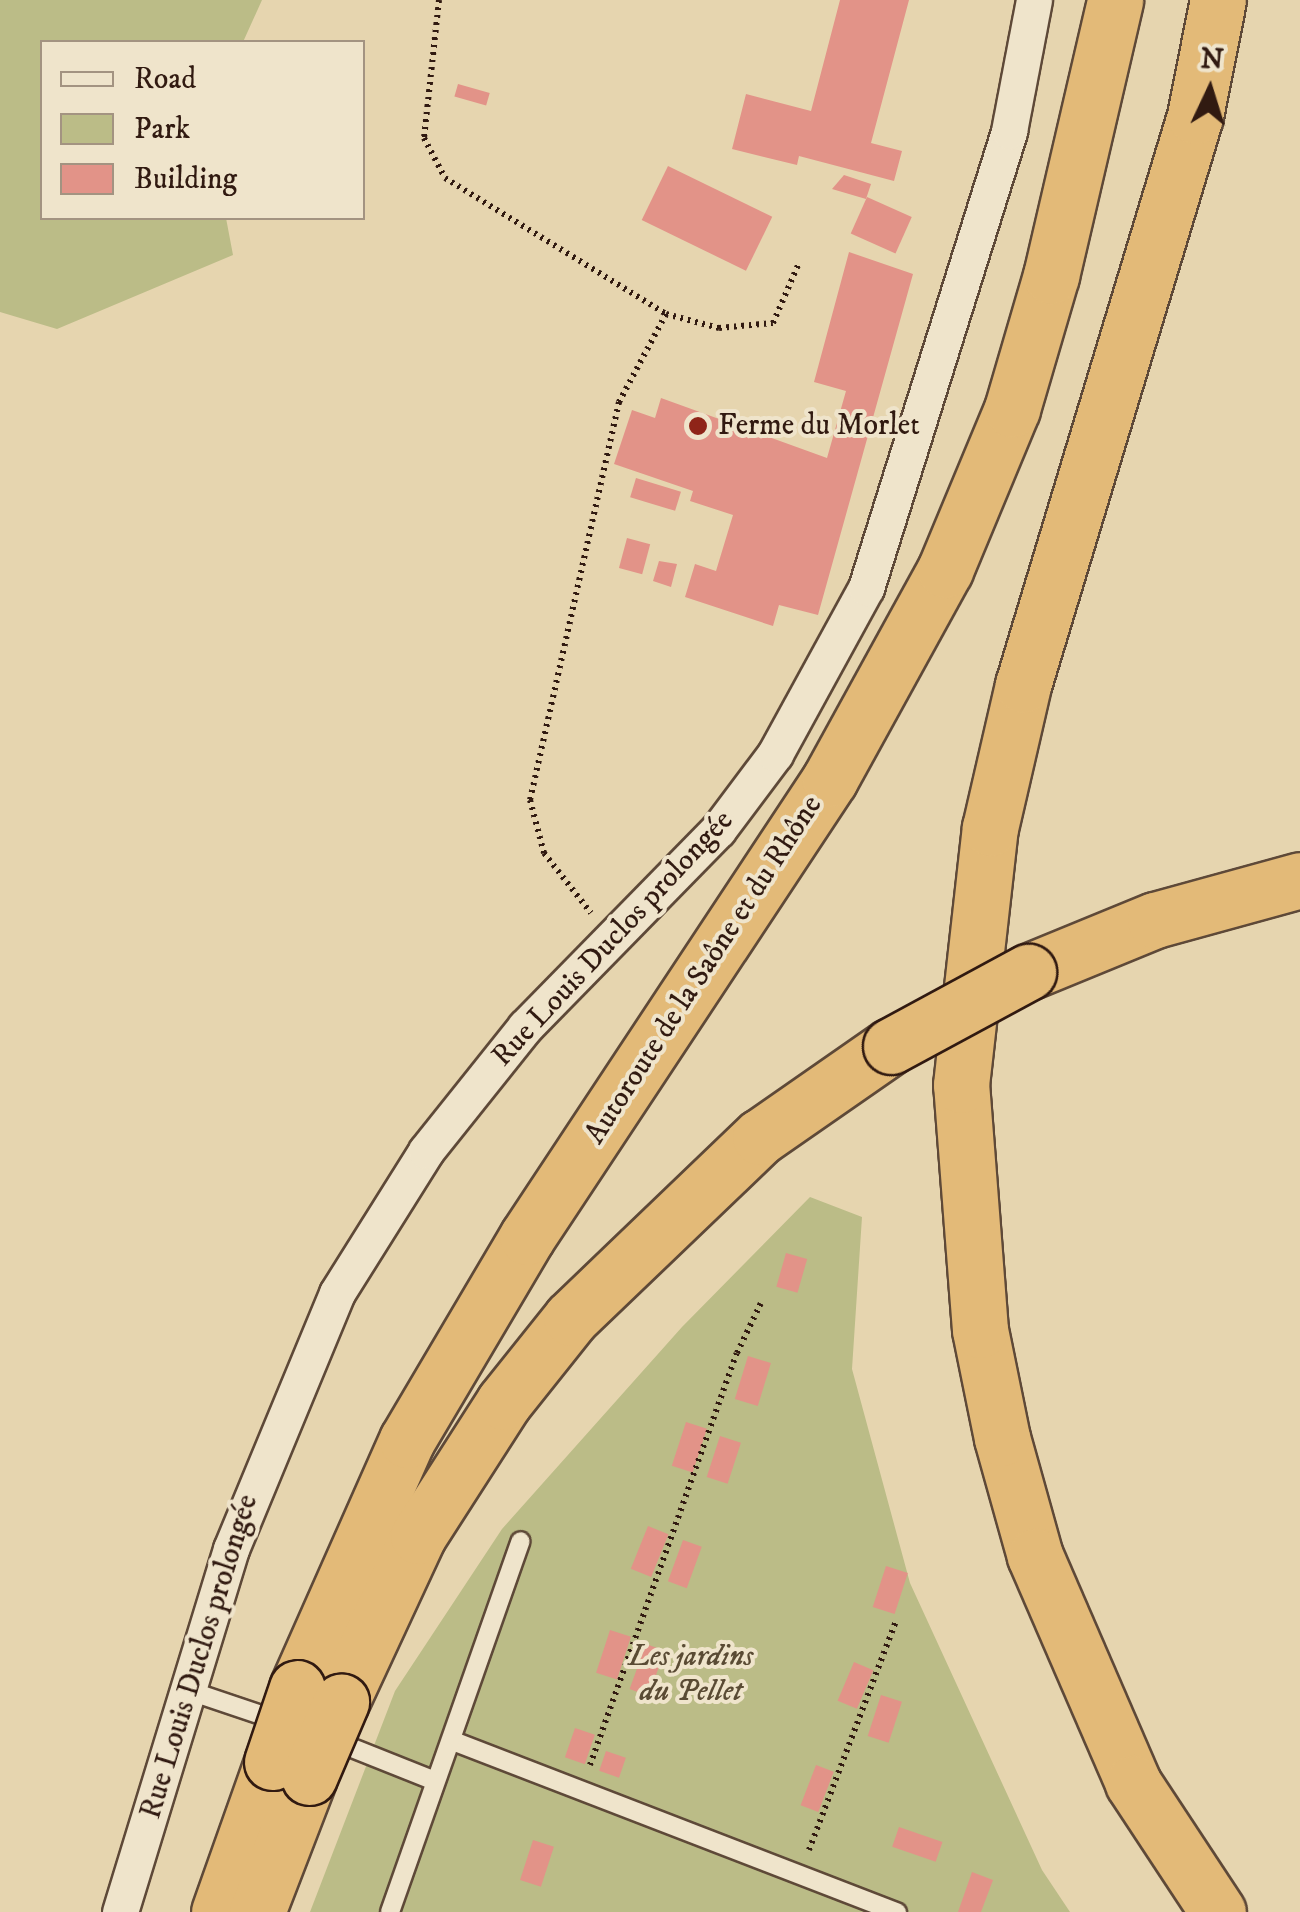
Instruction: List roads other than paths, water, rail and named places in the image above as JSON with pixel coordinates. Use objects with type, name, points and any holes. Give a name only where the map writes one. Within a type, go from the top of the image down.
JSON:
[{"type":"highway","name":"Autoroute de la Saône et du Rhône","points":[[319,1695],[407,1440],[527,1237],[830,779],[945,570],[1012,409],[1046,296],[1115,0]]},
{"type":"highway","points":[[1218,0],[1195,116],[1023,685],[990,828],[961,1085],[980,1330],[1002,1438],[1035,1556],[1133,1783],[1218,1912]]},
{"type":"highway","points":[[219,1912],[291,1770],[319,1695],[504,1402],[571,1318],[760,1137],[891,1046],[1028,972],[1155,920],[1300,880]]},
{"type":"highway","points":[[257,1912],[291,1770]]},
{"type":"street","name":"Rue Louis Duclos prolongée","points":[[120,1912],[256,1479],[347,1278],[426,1150],[525,1027],[729,815],[774,754],[866,588],[1009,131],[1034,0]]},
{"type":"lane","points":[[390,1912],[521,1541]]},
{"type":"lane","points":[[190,1691],[436,1781]]},
{"type":"lane","points":[[452,1740],[897,1912]]},
{"type":"place","name":"Ferme du Morlet","points":[[698,426]]},
{"type":"park label","name":"Les jardins du Pellet","points":[[691,1674]]}]
